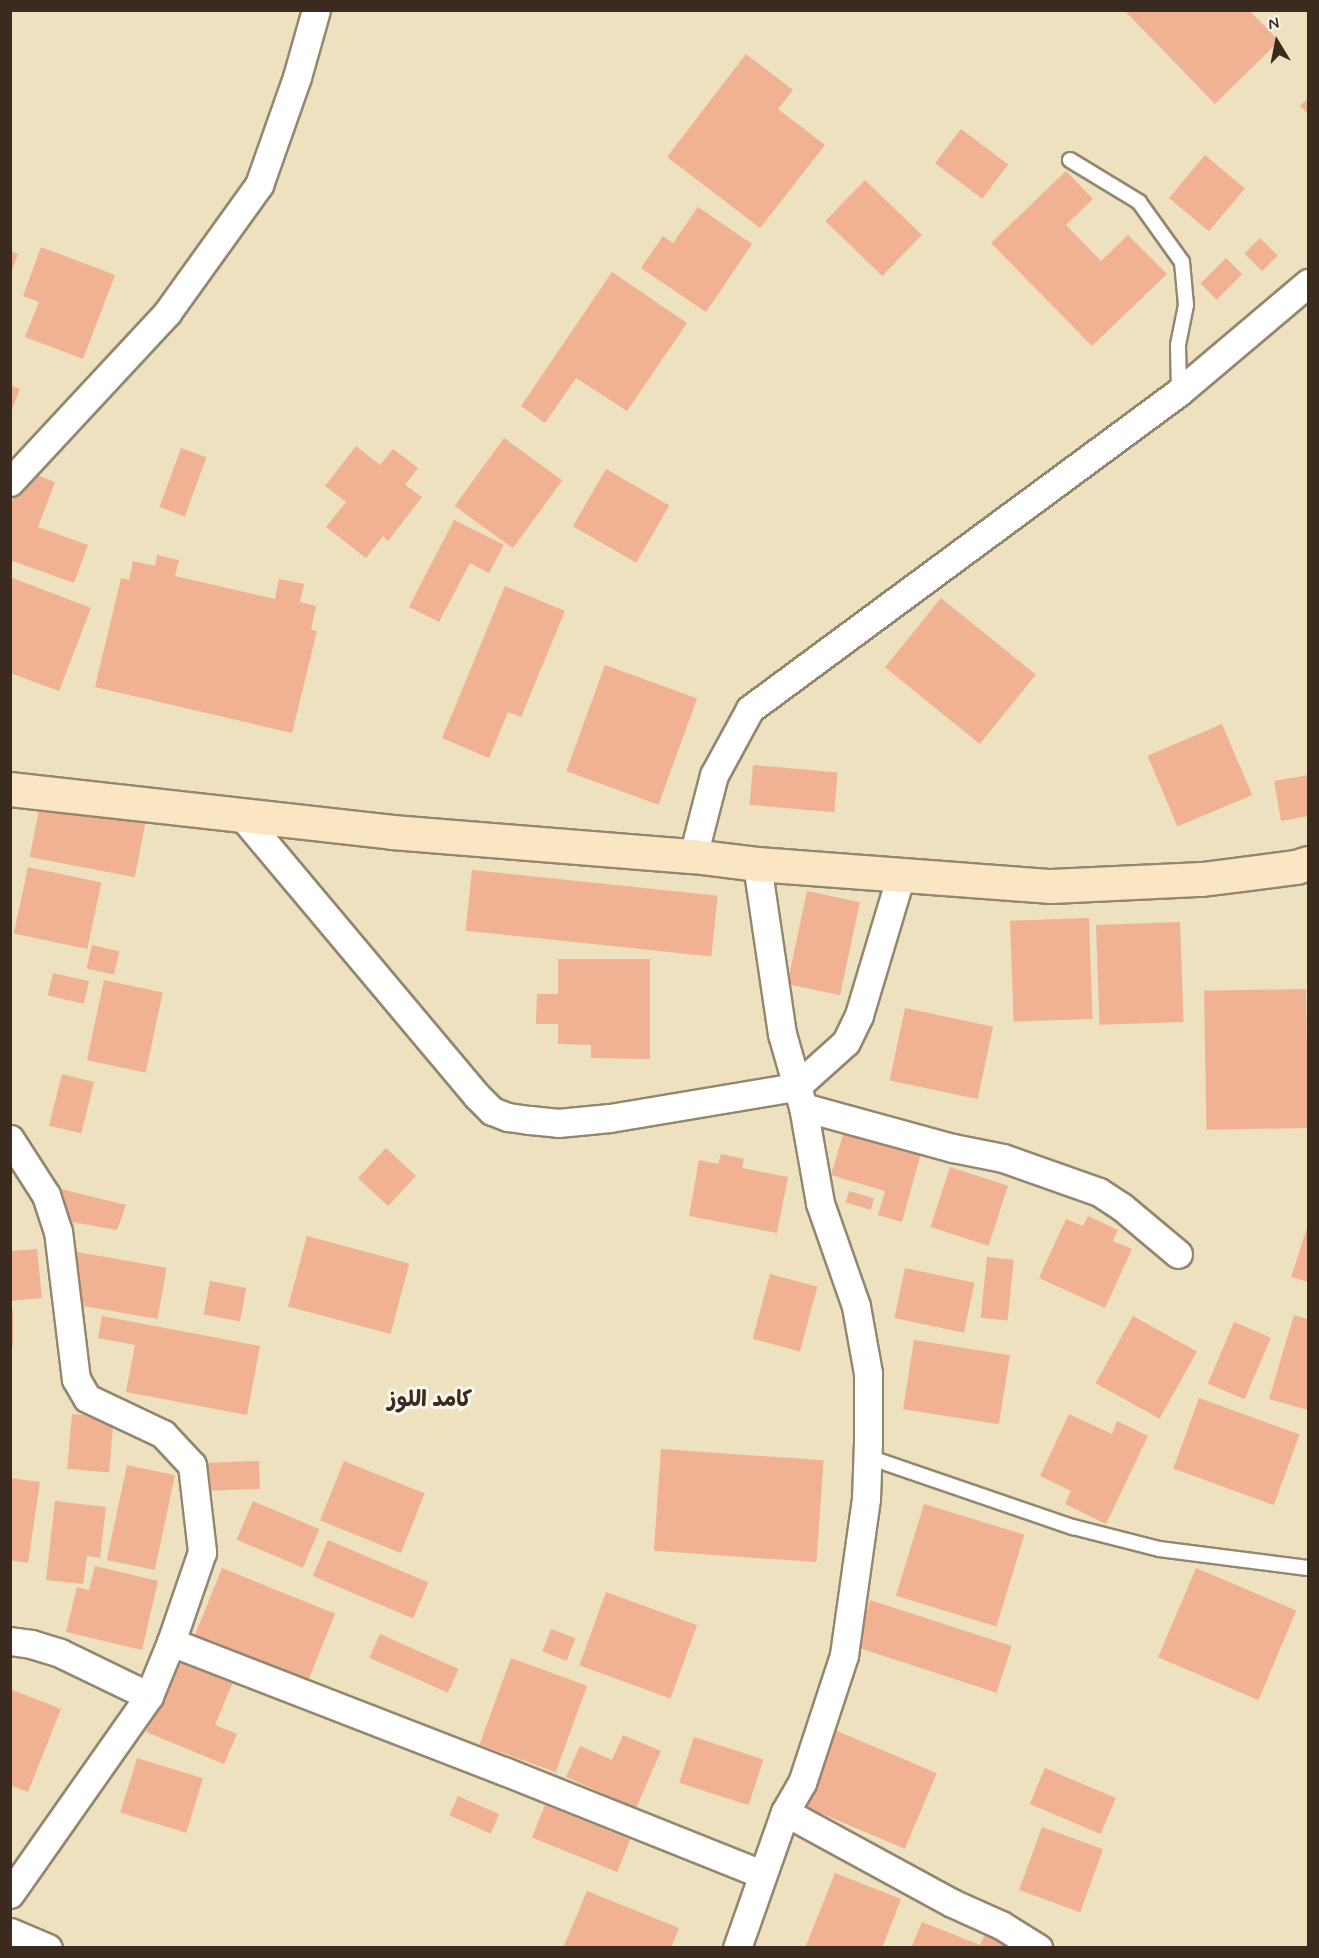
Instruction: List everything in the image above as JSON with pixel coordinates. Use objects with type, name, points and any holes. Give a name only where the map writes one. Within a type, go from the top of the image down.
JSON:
[{"type":"main road","points":[[10,789],[404,833],[693,856],[757,864],[1051,886],[1202,879],[1296,867],[1308,863]]},
{"type":"street","points":[[10,482],[167,313],[259,185],[297,77],[316,10]]},
{"type":"street","points":[[693,856],[714,775],[750,709],[1179,392],[1308,283]]},
{"type":"street","points":[[242,816],[390,991],[446,1062],[492,1111],[508,1117],[558,1123],[800,1097],[953,1148],[1004,1158],[1099,1192],[1122,1207],[1178,1254]]},
{"type":"street","points":[[737,1947],[746,1928],[762,1874],[785,1812],[802,1783],[844,1655],[866,1499],[868,1457],[868,1373],[858,1317],[820,1203],[800,1097],[782,1034],[757,864]]},
{"type":"street","points":[[800,1097],[846,1042],[859,1015],[901,875]]},
{"type":"street","points":[[10,1139],[46,1195],[58,1231],[76,1379],[87,1398],[163,1434],[192,1465],[202,1552],[171,1642],[149,1696],[10,1894]]},
{"type":"street","points":[[10,1641],[31,1644],[60,1653],[149,1696]]},
{"type":"street","points":[[171,1642],[762,1874]]},
{"type":"street","points":[[785,1812],[933,1893],[1001,1925],[1038,1947]]},
{"type":"street","points":[[10,1932],[48,1947]]},
{"type":"lane","points":[[1070,160],[1139,202],[1182,262],[1186,305],[1178,345],[1179,392]]},
{"type":"lane","points":[[868,1457],[1073,1527],[1148,1546],[1308,1568]]},
{"type":"building","points":[[1124,10],[1249,10],[1279,41],[1215,104]]},
{"type":"building","points":[[746,54],[793,90],[778,109],[825,145],[760,228],[667,157]]},
{"type":"building","points":[[1308,98],[1308,114],[1300,106]]},
{"type":"building","points":[[961,129],[1008,165],[982,199],[935,163]]},
{"type":"building","points":[[1205,155],[1245,188],[1209,231],[1169,198]]},
{"type":"building","points":[[1066,171],[1093,199],[1066,225],[1101,261],[1128,235],[1167,274],[1092,346],[991,243]]},
{"type":"building","points":[[865,180],[922,235],[882,276],[825,221]]},
{"type":"building","points":[[698,207],[752,244],[706,312],[641,268],[663,236],[673,243]]},
{"type":"building","points":[[1260,238],[1278,256],[1262,271],[1244,254]]},
{"type":"building","points":[[41,247],[115,275],[83,359],[25,337],[39,302],[23,296]]},
{"type":"building","points":[[10,251],[18,254],[11,273],[10,273]]},
{"type":"building","points":[[1226,258],[1242,274],[1217,300],[1201,283]]},
{"type":"building","points":[[612,272],[687,323],[627,411],[576,378],[545,423],[521,406]]},
{"type":"building","points":[[10,385],[20,389],[11,411],[10,411]]},
{"type":"building","points":[[504,438],[562,480],[513,548],[455,506]]},
{"type":"building","points":[[356,446],[380,465],[393,449],[418,468],[405,485],[422,497],[388,541],[383,536],[366,558],[326,527],[346,502],[325,486]]},
{"type":"building","points":[[181,448],[206,457],[185,516],[159,507]]},
{"type":"building","points":[[606,469],[669,506],[636,563],[573,526]]},
{"type":"building","points":[[24,470],[55,482],[38,527],[88,545],[74,583],[10,560],[10,507]]},
{"type":"building","points":[[454,520],[504,545],[489,573],[470,563],[439,622],[409,607]]},
{"type":"building","points":[[157,555],[179,560],[175,576],[275,599],[279,579],[304,584],[300,602],[316,606],[311,630],[317,631],[292,733],[95,687],[121,578],[129,580],[133,561],[155,566]]},
{"type":"building","points":[[10,577],[91,608],[59,691],[10,673]]},
{"type":"building","points":[[505,586],[565,611],[521,717],[508,712],[489,758],[442,738]]},
{"type":"building","points":[[941,598],[1036,675],[980,744],[885,667]]},
{"type":"building","points":[[605,665],[697,699],[658,805],[566,771]]},
{"type":"building","points":[[1222,724],[1252,795],[1178,827],[1147,756]]},
{"type":"building","points":[[753,765],[838,772],[834,812],[750,805]]},
{"type":"building","points":[[1308,775],[1308,816],[1281,821],[1274,781]]},
{"type":"building","points":[[41,799],[146,819],[135,877],[30,857]]},
{"type":"building","points":[[28,867],[101,883],[87,949],[14,934]]},
{"type":"building","points":[[472,870],[718,896],[711,956],[466,931]]},
{"type":"building","points":[[807,891],[860,902],[840,995],[787,984]]},
{"type":"building","points":[[1089,918],[1093,1019],[1014,1022],[1010,921]]},
{"type":"building","points":[[1180,922],[1183,1022],[1100,1025],[1096,925]]},
{"type":"building","points":[[92,945],[119,951],[114,975],[87,968]]},
{"type":"building","points":[[558,959],[650,959],[650,1059],[591,1058],[591,1045],[558,1044],[558,1024],[536,1024],[537,994],[558,994]]},
{"type":"building","points":[[53,973],[89,981],[84,1004],[48,995]]},
{"type":"building","points":[[104,980],[163,992],[146,1073],[87,1060]]},
{"type":"building","points":[[1306,989],[1308,1128],[1206,1130],[1204,991]]},
{"type":"building","points":[[905,1008],[993,1027],[978,1099],[890,1080]]},
{"type":"building","points":[[62,1074],[94,1082],[81,1133],[49,1125]]},
{"type":"building","points":[[846,1125],[923,1146],[902,1222],[878,1215],[885,1191],[831,1175]]},
{"type":"building","points":[[386,1148],[416,1176],[388,1206],[358,1178]]},
{"type":"building","points":[[721,1154],[744,1159],[742,1168],[788,1177],[777,1233],[689,1216],[699,1160],[718,1164]]},
{"type":"building","points":[[950,1167],[1008,1186],[989,1246],[931,1227]]},
{"type":"building","points":[[61,1189],[126,1205],[117,1230],[66,1221]]},
{"type":"building","points":[[849,1191],[874,1198],[871,1210],[846,1203]]},
{"type":"building","points":[[1088,1216],[1118,1230],[1113,1241],[1132,1249],[1105,1308],[1039,1278],[1066,1219],[1083,1226]]},
{"type":"building","points":[[1308,1225],[1308,1282],[1291,1277]]},
{"type":"building","points":[[307,1236],[409,1263],[390,1334],[288,1307]]},
{"type":"building","points":[[37,1249],[42,1298],[10,1301],[10,1251]]},
{"type":"building","points":[[77,1252],[167,1268],[158,1319],[68,1303]]},
{"type":"building","points":[[987,1257],[1014,1260],[1007,1320],[981,1318]]},
{"type":"building","points":[[905,1268],[974,1283],[964,1333],[894,1318]]},
{"type":"building","points":[[770,1274],[817,1287],[800,1351],[753,1339]]},
{"type":"building","points":[[210,1281],[246,1288],[240,1321],[204,1314]]},
{"type":"building","points":[[10,1310],[13,1310],[13,1346],[10,1346]]},
{"type":"building","points":[[1294,1315],[1308,1319],[1308,1410],[1269,1399]]},
{"type":"building","points":[[102,1316],[260,1346],[247,1415],[126,1392],[135,1345],[98,1338]]},
{"type":"building","points":[[1133,1316],[1197,1351],[1160,1419],[1096,1383]]},
{"type":"building","points":[[1234,1322],[1271,1338],[1245,1399],[1208,1384]]},
{"type":"building","points":[[914,1340],[1010,1355],[999,1424],[903,1409]]},
{"type":"building","points":[[1199,1398],[1300,1435],[1274,1505],[1173,1468]]},
{"type":"building","points":[[72,1414],[114,1418],[109,1472],[67,1469]]},
{"type":"building","points":[[1069,1414],[1112,1434],[1117,1421],[1148,1436],[1106,1524],[1065,1504],[1071,1491],[1040,1476]]},
{"type":"building","points":[[661,1449],[824,1460],[816,1562],[654,1551]]},
{"type":"building","points":[[259,1461],[260,1489],[206,1491],[205,1463]]},
{"type":"building","points":[[344,1461],[425,1494],[401,1553],[320,1520]]},
{"type":"building","points":[[127,1465],[175,1475],[155,1570],[107,1560]]},
{"type":"building","points":[[10,1478],[40,1482],[28,1563],[10,1560]]},
{"type":"building","points":[[55,1501],[106,1507],[100,1558],[87,1556],[83,1584],[46,1580]]},
{"type":"building","points":[[253,1501],[319,1529],[303,1568],[237,1540]]},
{"type":"building","points":[[924,1504],[1024,1535],[996,1627],[896,1596]]},
{"type":"building","points":[[328,1540],[428,1583],[413,1618],[313,1576]]},
{"type":"building","points":[[95,1566],[158,1581],[142,1650],[66,1632],[77,1587],[89,1590]]},
{"type":"building","points":[[222,1568],[335,1614],[308,1680],[195,1635]]},
{"type":"building","points":[[1196,1568],[1296,1611],[1258,1700],[1158,1657]]},
{"type":"building","points":[[606,1592],[697,1625],[670,1698],[579,1665]]},
{"type":"building","points":[[870,1600],[1012,1646],[997,1693],[855,1647]]},
{"type":"building","points":[[551,1629],[575,1638],[567,1661],[542,1651]]},
{"type":"building","points":[[380,1634],[459,1669],[448,1693],[369,1658]]},
{"type":"building","points":[[180,1651],[236,1675],[215,1725],[237,1734],[224,1764],[146,1732]]},
{"type":"building","points":[[511,1658],[587,1686],[556,1772],[480,1744]]},
{"type":"building","points":[[10,1689],[61,1709],[28,1792],[10,1785]]},
{"type":"building","points":[[830,1728],[937,1773],[905,1849],[798,1803]]},
{"type":"building","points":[[623,1735],[661,1751],[636,1808],[566,1777],[580,1746],[612,1760]]},
{"type":"building","points":[[694,1737],[763,1760],[749,1805],[679,1783]]},
{"type":"building","points":[[137,1758],[203,1778],[186,1833],[120,1813]]},
{"type":"building","points":[[1045,1768],[1116,1798],[1101,1834],[1030,1804]]},
{"type":"building","points":[[458,1796],[499,1814],[491,1833],[449,1815]]},
{"type":"building","points":[[545,1805],[630,1839],[617,1872],[532,1837]]},
{"type":"building","points":[[1042,1827],[1103,1849],[1080,1912],[1019,1890]]},
{"type":"building","points":[[835,1873],[901,1899],[882,1948],[805,1948]]},
{"type":"building","points":[[587,1891],[679,1928],[671,1948],[563,1948]]},
{"type":"building","points":[[922,1922],[980,1945],[985,1934],[1019,1947],[911,1948]]},
{"type":"district","name":"كامد اللوز","points":[[430,1401]]}]
